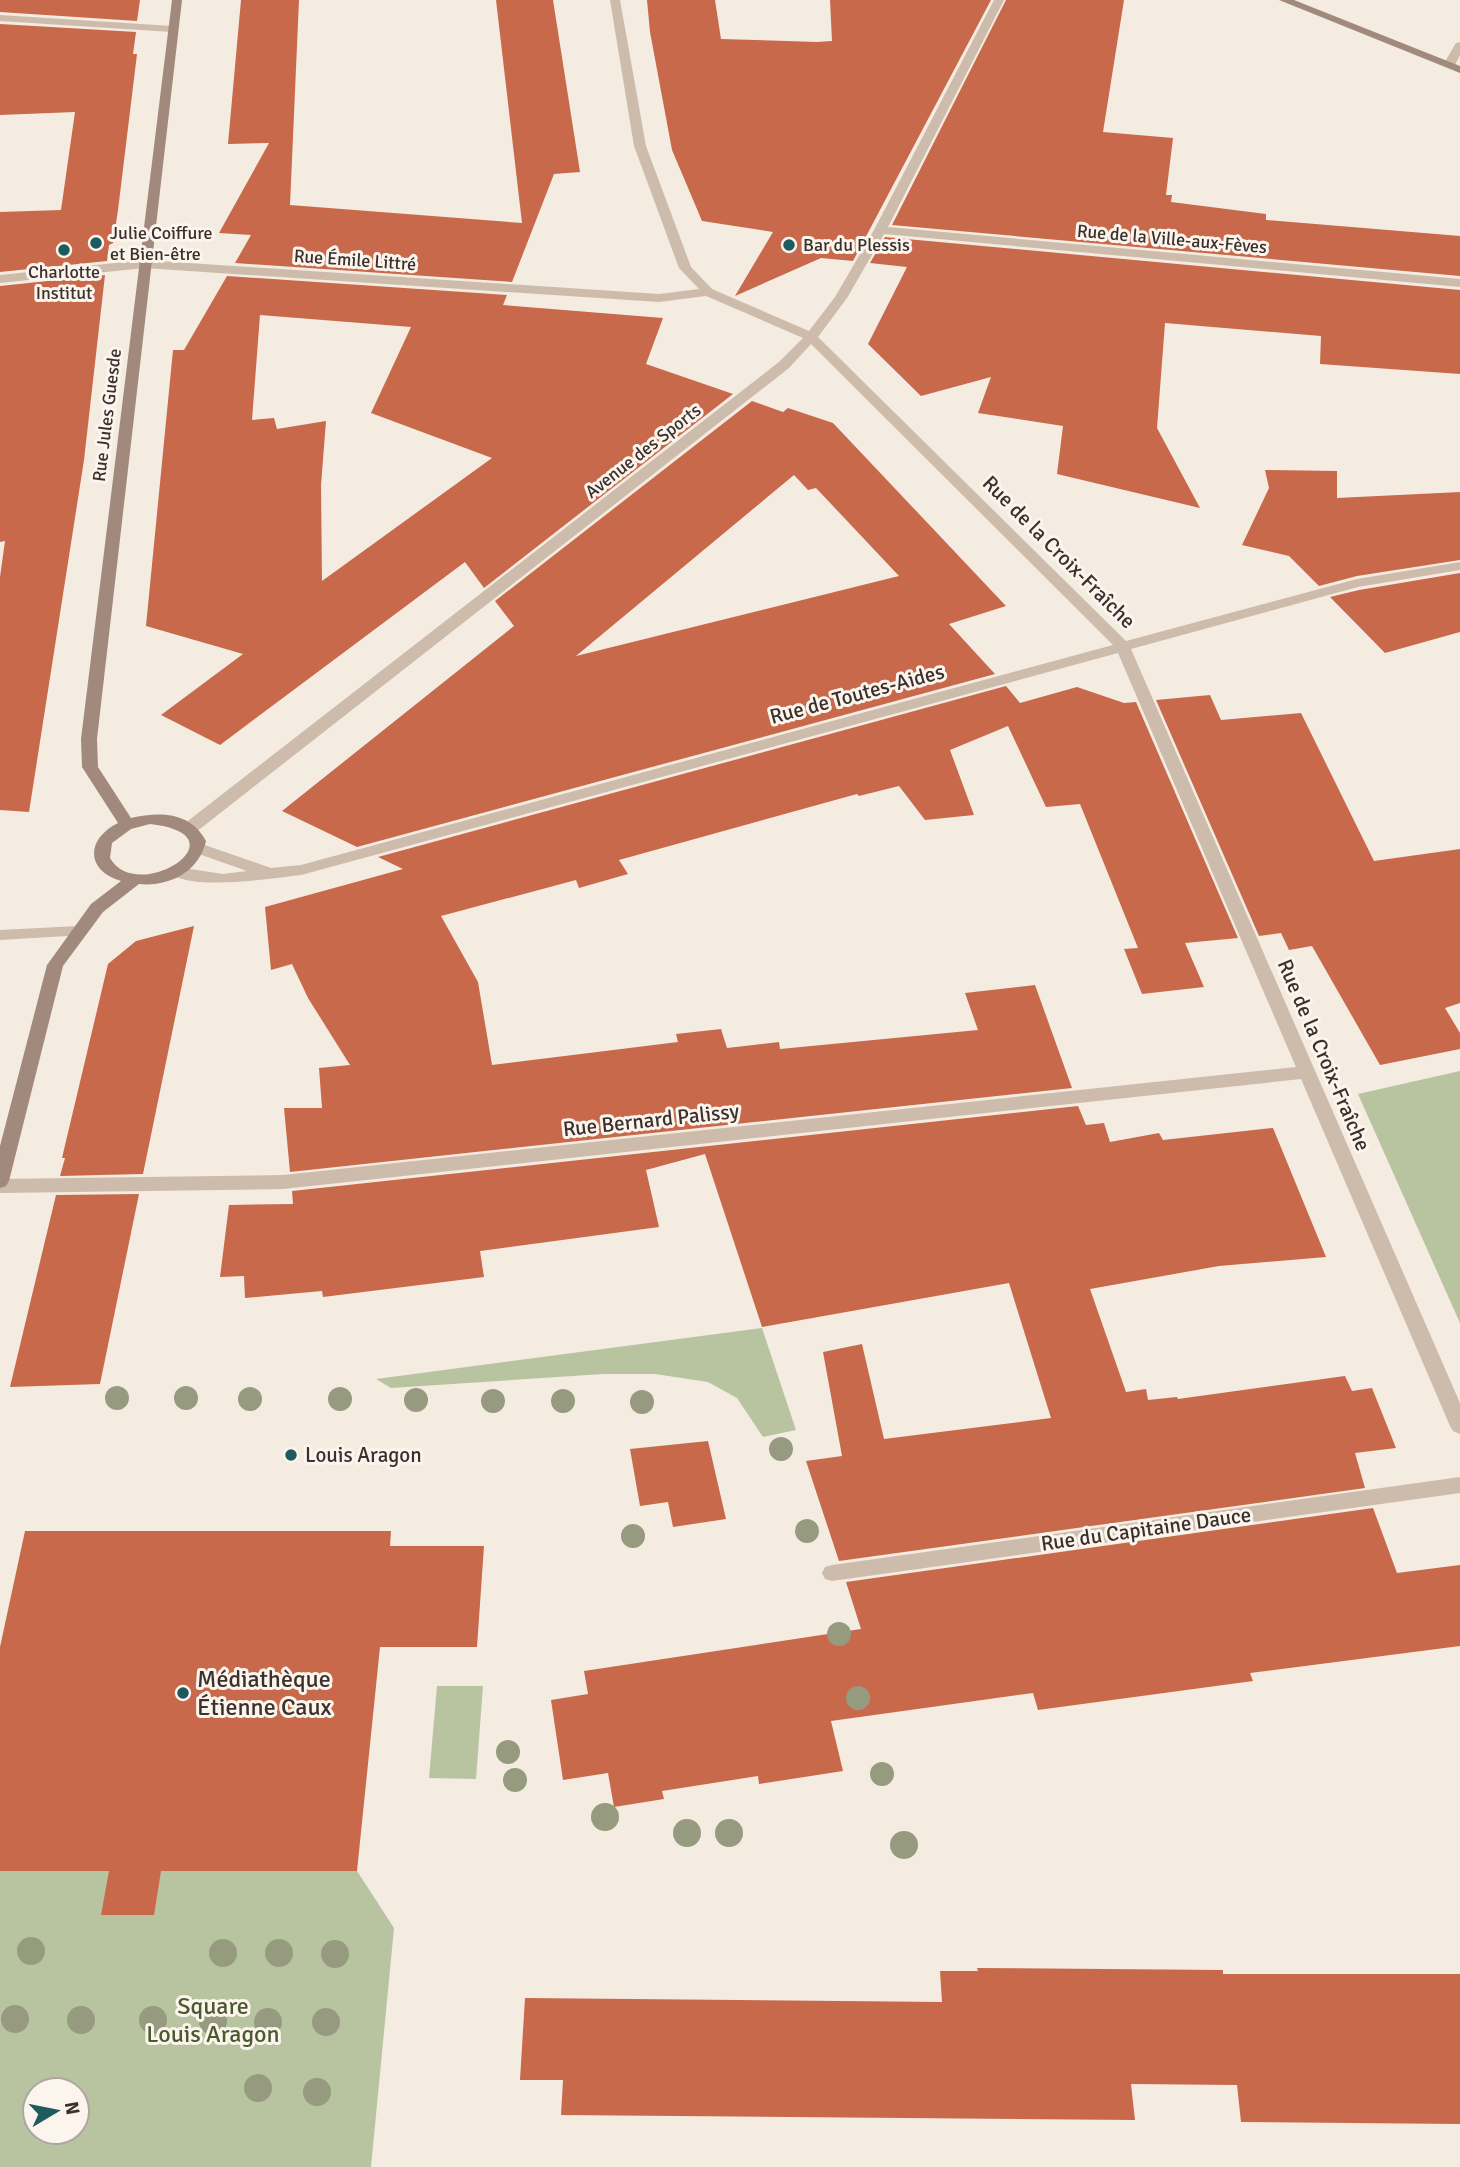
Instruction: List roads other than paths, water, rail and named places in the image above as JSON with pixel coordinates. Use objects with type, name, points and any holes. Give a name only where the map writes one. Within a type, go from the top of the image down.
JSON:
[{"type":"street","name":"Rue Jules Guesde","points":[[127,824],[110,802],[90,767],[89,739],[177,0]]},
{"type":"street","name":"Rue de la Croix-Fraîche","points":[[615,0],[646,168],[685,268],[708,292],[811,337],[1122,645],[1460,1426]]},
{"type":"street","name":"Avenue des Sports","points":[[190,828],[773,374],[811,337],[841,298],[880,230],[999,0]]},
{"type":"street","points":[[1283,0],[1455,68],[1460,45]]},
{"type":"street","points":[[0,18],[172,29]]},
{"type":"street","name":"Rue de la Ville-aux-Fèves","points":[[880,230],[1460,283]]},
{"type":"street","name":"Rue Émile Littré","points":[[0,279],[144,264],[659,298],[708,292]]},
{"type":"street","name":"Rue de Toutes-Aides","points":[[177,872],[223,879],[301,870],[1357,583],[1460,566]]},
{"type":"street","points":[[161,818],[190,828],[198,837],[199,848],[195,857],[177,872],[156,879],[134,879],[109,869],[103,860],[101,850],[106,840],[127,824],[161,818]]},
{"type":"street","name":"Rue de Toutes-Aides","points":[[199,848],[269,874]]},
{"type":"street","points":[[0,1184],[55,965],[97,908],[134,879]]},
{"type":"street","points":[[0,935],[78,931]]},
{"type":"street","name":"Rue Bernard Palissy","points":[[0,1184],[282,1182],[1306,1072]]},
{"type":"street","name":"Rue du Capitaine Dauce","points":[[832,1573],[1460,1485]]},
{"type":"place","name":"Julie Coiffure et Bien-être","points":[[96,243]]},
{"type":"place","name":"Bar du Plessis","points":[[789,245]]},
{"type":"place","name":"Charlotte Institut","points":[[64,250]]},
{"type":"place","name":"Louis Aragon","points":[[291,1455]]},
{"type":"place","name":"Médiathèque Étienne Caux","points":[[183,1693]]},
{"type":"park label","name":"Square Louis Aragon","points":[[213,2020]]}]
